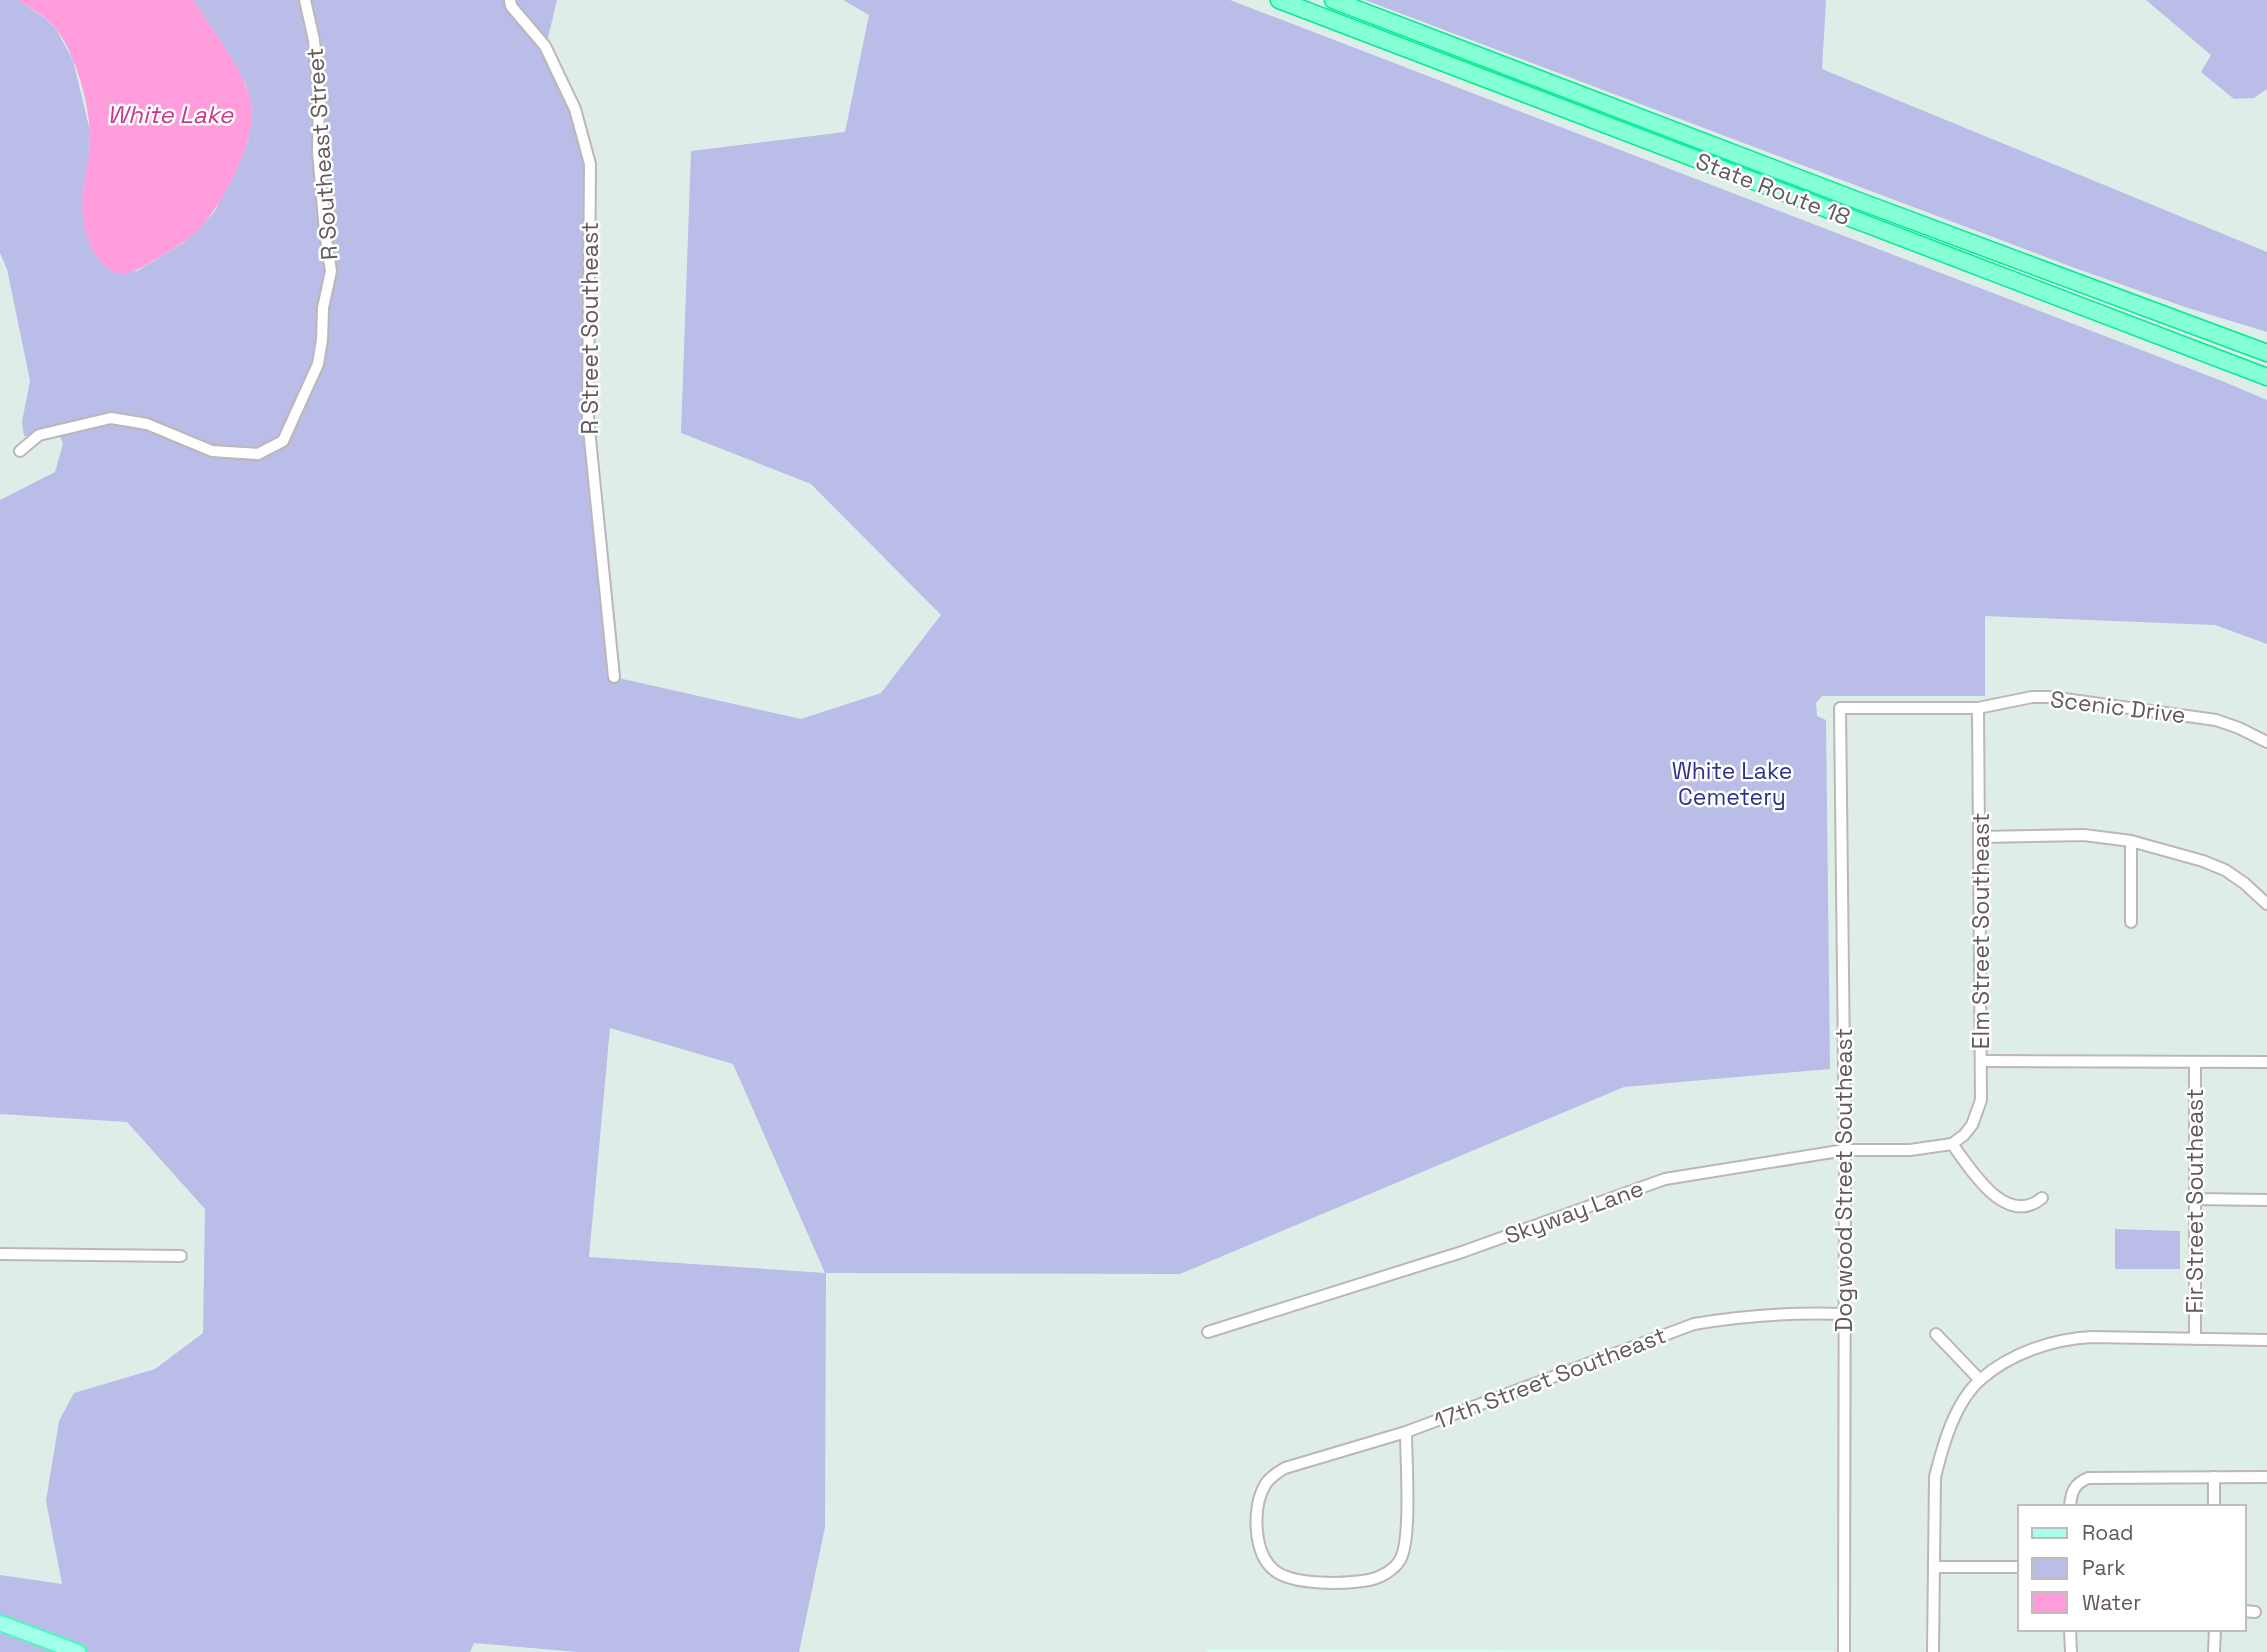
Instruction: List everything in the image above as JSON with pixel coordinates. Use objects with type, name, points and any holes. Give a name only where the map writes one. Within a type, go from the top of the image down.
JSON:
[{"type":"highway","name":"State Route 18","points":[[1279,0],[2267,377]]},
{"type":"highway","name":"State Route 18","points":[[1333,0],[2267,353]]},
{"type":"main road","points":[[0,1623],[78,1652]]},
{"type":"street","name":"R Southeast Street","points":[[20,451],[39,435],[111,418],[147,424],[212,451],[258,454],[282,441],[318,364],[323,308],[331,271],[318,151],[314,40],[305,0]]},
{"type":"street","name":"R Street Southeast","points":[[510,0],[511,6],[545,46],[575,109],[590,164],[588,419],[614,677]]},
{"type":"street","name":"Scenic Drive","points":[[1840,708],[1978,708],[2032,697],[2050,697],[2216,720],[2267,742]]},
{"type":"street","name":"Dogwood Street Southeast","points":[[1840,708],[1845,1150],[1844,1652]]},
{"type":"street","name":"Elm Street Southeast","points":[[1952,1144],[1964,1135],[1977,1115],[1981,1100],[1978,708]]},
{"type":"street","points":[[1980,837],[2084,835],[2131,841],[2225,870],[2267,904]]},
{"type":"street","points":[[2131,841],[2131,922]]},
{"type":"street","points":[[1982,1061],[2267,1062]]},
{"type":"street","name":"Fir Street Southeast","points":[[2195,1062],[2195,1339]]},
{"type":"street","name":"Skyway Lane","points":[[1208,1332],[1462,1252],[1665,1179],[1845,1150],[1910,1150],[1952,1144]]},
{"type":"street","points":[[1952,1144],[1985,1187],[1997,1198],[2023,1207],[2033,1205],[2042,1198]]},
{"type":"street","points":[[2194,1199],[2267,1200]]},
{"type":"street","points":[[0,1254],[181,1256]]},
{"type":"street","name":"17th Street Southeast","points":[[1406,1432],[1406,1536],[1399,1562],[1389,1571],[1371,1580],[1305,1581],[1286,1577],[1275,1571],[1264,1558],[1259,1539],[1259,1498],[1273,1475],[1285,1468],[1406,1432],[1694,1324],[1788,1312],[1845,1314]]},
{"type":"street","points":[[1936,1334],[1980,1380]]},
{"type":"street","points":[[1933,1652],[1935,1477],[1958,1412],[1980,1380],[2018,1356],[2070,1338],[2267,1340]]},
{"type":"street","points":[[2214,1477],[2214,1505]]},
{"type":"street","points":[[2070,1505],[2076,1485],[2088,1478],[2267,1477]]},
{"type":"street","points":[[1934,1567],[2018,1567]]},
{"type":"street","points":[[2070,1631],[2071,1652]]},
{"type":"street","points":[[2214,1652],[2215,1631]]},
{"type":"shaded area","points":[[1207,1649],[1834,1651],[1834,1652],[1207,1652]]},
{"type":"green space","name":"White Lake Cemetery","points":[[0,0],[18,0],[46,19],[56,29],[73,60],[90,131],[89,158],[83,188],[83,216],[95,254],[114,272],[137,271],[183,243],[199,229],[215,211],[248,141],[252,108],[246,85],[193,0],[557,0],[546,46],[575,109],[590,164],[588,419],[614,677],[801,719],[881,693],[941,615],[811,484],[681,433],[691,151],[845,132],[869,15],[843,0],[1230,0],[2267,400],[2267,644],[2215,625],[1985,616],[1985,696],[1822,696],[1816,703],[1817,716],[1826,720],[1830,1069],[1624,1087],[1180,1274],[826,1273],[825,1527],[799,1652],[578,1652],[474,1643],[470,1652],[0,1652],[0,1575],[62,1584],[46,1501],[59,1421],[74,1393],[155,1369],[203,1333],[205,1209],[127,1122],[0,1114],[0,500],[55,472],[63,444],[59,434],[24,436],[22,422],[30,381],[7,269],[0,253]],"holes":[[[610,1028],[733,1064],[825,1273],[589,1257]]]},
{"type":"green space","points":[[1365,0],[1826,0],[1822,69],[2267,252],[2267,332],[2185,307],[2075,268]]},
{"type":"green space","points":[[2146,0],[2267,0],[2267,89],[2254,98],[2234,99],[2201,72],[2211,55]]},
{"type":"green space","points":[[2115,1229],[2180,1231],[2180,1269],[2115,1269]]},
{"type":"water","name":"White Lake","points":[[18,0],[193,0],[245,83],[250,97],[251,124],[242,156],[226,190],[208,219],[194,234],[137,270],[122,274],[112,271],[96,256],[91,246],[84,224],[82,201],[90,138],[85,96],[70,52],[56,29],[43,16]]}]
